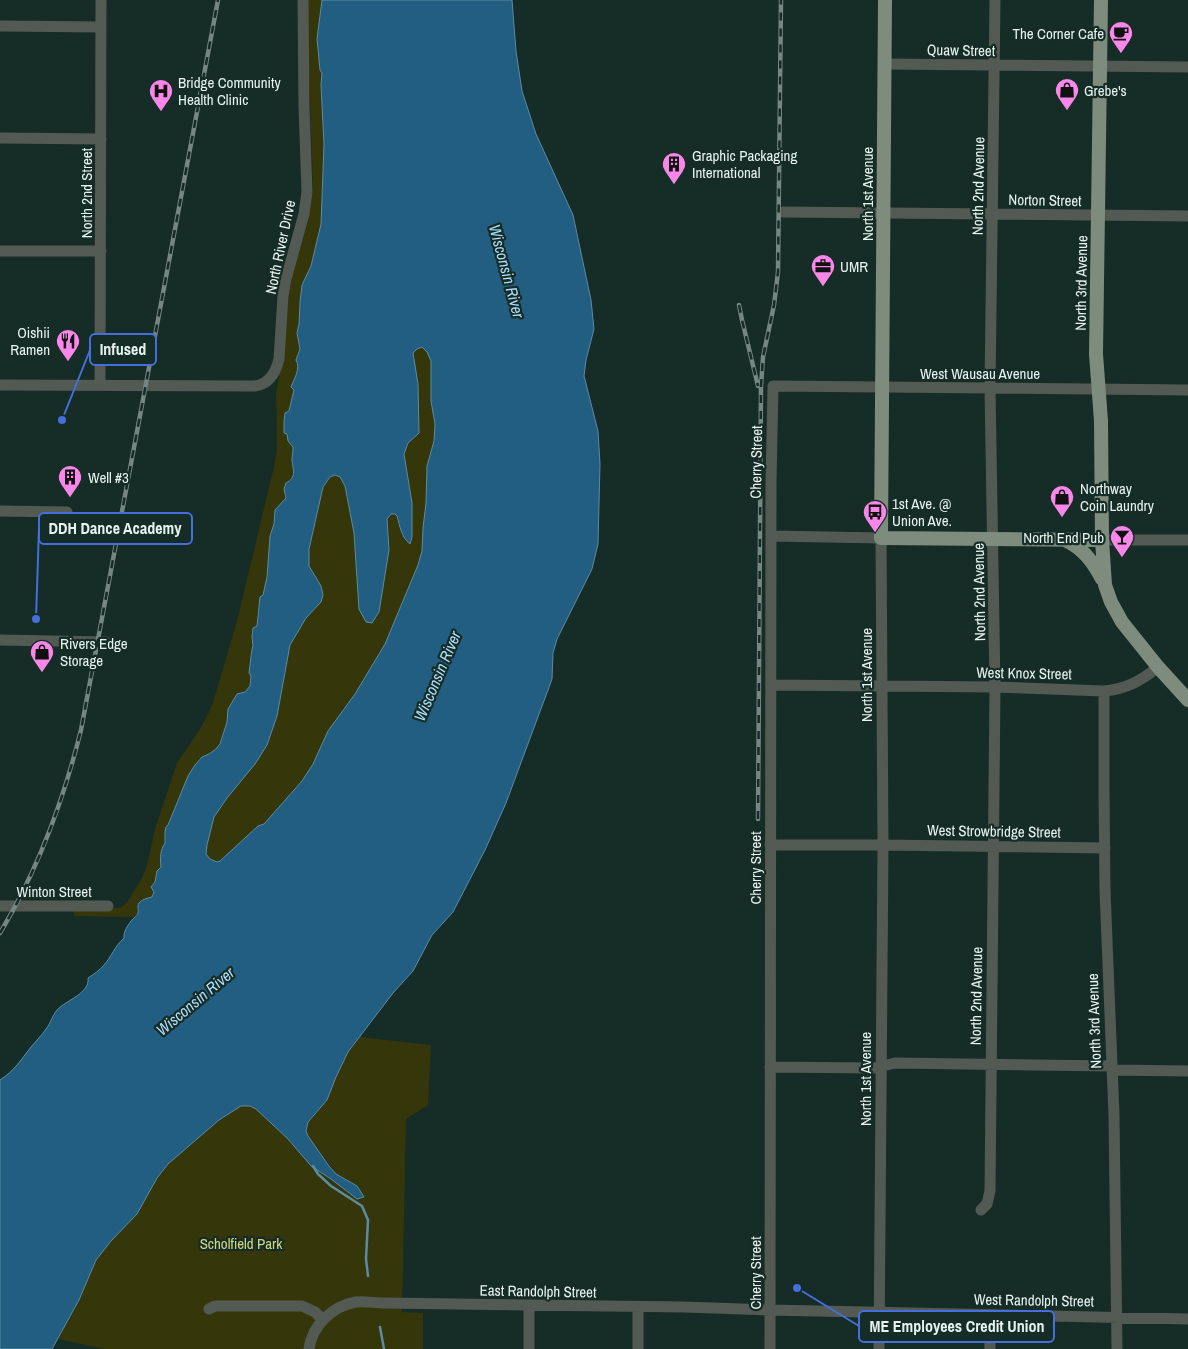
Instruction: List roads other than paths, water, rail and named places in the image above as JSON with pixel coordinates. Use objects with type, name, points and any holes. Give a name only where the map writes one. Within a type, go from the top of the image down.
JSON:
[{"type":"main road","name":"North 1st Avenue","points":[[881,538],[885,0]]},
{"type":"main road","name":"North 3rd Avenue","points":[[1101,0],[1096,354],[1102,421],[1102,540],[1105,584]]},
{"type":"main road","points":[[881,538],[1102,540]]},
{"type":"main road","points":[[1064,540],[1083,551],[1094,564],[1122,621],[1158,667],[1188,700]]},
{"type":"street","name":"North 2nd Street","points":[[100,385],[101,0]]},
{"type":"street","name":"North River Drive","points":[[100,385],[255,386],[271,378],[275,371],[279,359],[283,296],[286,279],[306,202],[303,0]]},
{"type":"street","name":"North 2nd Avenue","points":[[981,1210],[986,1204],[990,1190],[994,687],[990,388],[995,0]]},
{"type":"street","points":[[0,26],[101,26]]},
{"type":"street","name":"Quaw Street","points":[[885,64],[1188,67]]},
{"type":"street","points":[[0,138],[101,139]]},
{"type":"street","name":"Norton Street","points":[[782,212],[1188,216]]},
{"type":"street","points":[[0,251],[101,251]]},
{"type":"street","points":[[0,385],[100,385]]},
{"type":"street","name":"West Wausau Avenue","points":[[773,386],[1188,390]]},
{"type":"street","name":"Cherry Street","points":[[770,1349],[770,845],[773,386]]},
{"type":"street","points":[[0,511],[68,512]]},
{"type":"street","points":[[771,536],[881,538]]},
{"type":"street","name":"North 1st Avenue","points":[[879,1349],[883,845],[881,538]]},
{"type":"street","points":[[1102,540],[1188,540]]},
{"type":"street","points":[[0,640],[106,642]]},
{"type":"street","name":"West Knox Street","points":[[771,685],[994,687],[1104,691],[1135,683],[1158,667]]},
{"type":"street","name":"North 3rd Avenue","points":[[1104,691],[1105,848],[1112,1068],[1117,1349]]},
{"type":"street","name":"West Strowbridge Street","points":[[770,845],[1105,848]]},
{"type":"street","name":"Winton Street","points":[[0,906],[108,906]]},
{"type":"street","points":[[770,1068],[874,1068],[894,1063],[990,1064],[1188,1071]]},
{"type":"street","name":"East Randolph Street","points":[[323,1320],[335,1310],[357,1302],[683,1307],[879,1313]]},
{"type":"street","points":[[208,1309],[215,1306],[302,1306],[315,1312],[323,1320],[313,1334],[309,1349]]},
{"type":"street","points":[[529,1306],[529,1349]]},
{"type":"street","points":[[638,1307],[638,1349]]},
{"type":"street","name":"West Randolph Street","points":[[879,1313],[1117,1316],[1188,1319]]},
{"type":"street","points":[[989,1315],[990,1349]]},
{"type":"water","name":"Wisconsin River","points":[[322,0],[512,0],[516,51],[522,91],[536,134],[573,215],[591,300],[594,329],[584,376],[598,431],[600,464],[598,544],[592,569],[557,639],[553,653],[552,679],[506,803],[485,850],[453,912],[432,935],[413,971],[393,993],[348,1052],[327,1100],[308,1122],[306,1131],[308,1136],[329,1166],[336,1174],[357,1186],[364,1197],[357,1199],[311,1166],[288,1139],[256,1109],[250,1106],[241,1106],[219,1120],[168,1164],[157,1178],[137,1214],[96,1260],[79,1300],[52,1349],[0,1349],[0,1080],[10,1073],[20,1061],[44,1031],[58,1009],[82,992],[88,983],[88,978],[107,962],[124,938],[124,933],[130,922],[137,916],[139,903],[144,899],[152,897],[154,892],[151,887],[155,882],[157,871],[161,867],[160,861],[165,843],[166,827],[188,776],[202,757],[216,749],[220,744],[227,722],[228,709],[237,694],[245,692],[250,686],[251,676],[249,673],[253,646],[253,628],[257,626],[260,597],[263,595],[267,577],[270,536],[274,524],[275,510],[286,498],[284,489],[294,473],[293,447],[288,441],[287,434],[284,433],[284,421],[285,413],[289,411],[294,390],[291,387],[298,366],[296,360],[300,349],[297,333],[302,285],[311,266],[321,224],[324,145],[322,73],[320,70],[317,39]],"holes":[[[422,347],[427,352],[431,361],[431,401],[435,424],[434,441],[427,466],[422,551],[418,565],[385,644],[355,694],[328,731],[313,764],[302,781],[264,824],[258,826],[217,862],[210,859],[206,854],[214,817],[255,764],[267,745],[277,716],[290,645],[306,618],[321,602],[323,595],[321,586],[309,566],[309,549],[323,487],[330,477],[335,475],[340,477],[345,486],[354,533],[359,609],[366,622],[372,623],[379,612],[389,550],[387,519],[391,514],[397,516],[403,535],[410,544],[412,537],[412,503],[404,454],[408,443],[419,433],[418,384],[413,353]]]},
{"type":"waterway","points":[[313,1166],[318,1174],[331,1186],[362,1206],[368,1220],[366,1259],[368,1276]]},
{"type":"waterway","points":[[380,1327],[384,1349]]},
{"type":"railway","points":[[0,933],[26,885],[48,835],[66,783],[81,730],[218,0]]},
{"type":"railway","points":[[758,819],[761,386],[763,357],[774,305],[778,272],[781,0]]},
{"type":"railway","points":[[739,305],[758,386]]},
{"type":"place","name":"The Corner Cafe","points":[[1121,54]]},
{"type":"place","name":"Grebe's","points":[[1067,111]]},
{"type":"place","name":"Bridge Community Health Clinic","points":[[161,112]]},
{"type":"place","name":"Graphic Packaging International","points":[[674,185]]},
{"type":"place","name":"UMR","points":[[823,287]]},
{"type":"place","name":"Oishii Ramen","points":[[68,362]]},
{"type":"place","name":"Infused","points":[[62,420]]},
{"type":"place","name":"Well #3","points":[[70,498]]},
{"type":"place","name":"Northway Coin Laundry","points":[[1062,518]]},
{"type":"place","name":"1st Ave. @ Union Ave.","points":[[875,533]]},
{"type":"place","name":"North End Pub","points":[[1122,558]]},
{"type":"place","name":"DDH Dance Academy","points":[[36,619]]},
{"type":"place","name":"Rivers Edge Storage","points":[[42,673]]},
{"type":"place","name":"ME Employees Credit Union","points":[[797,1288]]},
{"type":"park label","name":"Scholfield Park","points":[[241,1243]]}]
